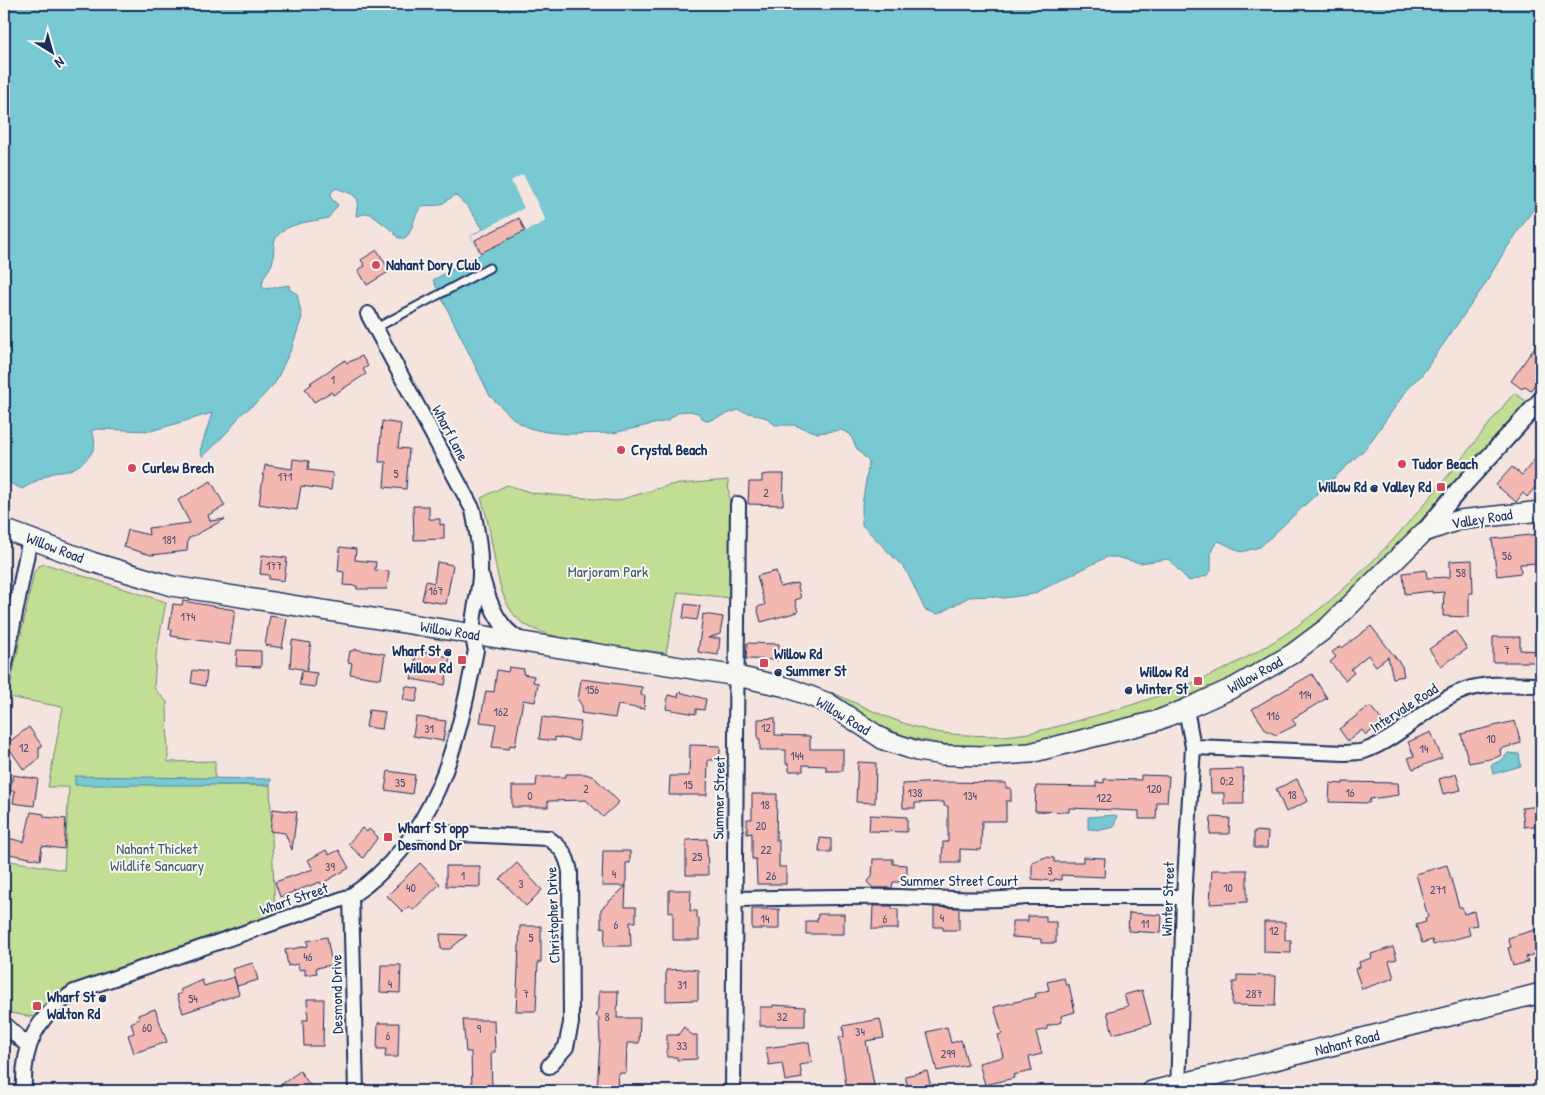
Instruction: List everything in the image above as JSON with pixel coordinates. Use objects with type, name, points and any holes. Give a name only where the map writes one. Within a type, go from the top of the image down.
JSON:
[{"type":"main road","name":"Valley Road","points":[[1424,532],[1459,520],[1541,511]]},
{"type":"main road","name":"Willow Road","points":[[4,529],[92,562],[172,586],[737,676],[786,687],[828,703],[884,740],[917,751],[943,755],[984,756],[1030,753],[1156,721],[1235,687],[1292,654],[1328,627],[1424,532]]},
{"type":"main road","name":"Nahant Road","points":[[1152,1091],[1178,1088],[1541,993]]},
{"type":"street","name":"Wharf Lane","points":[[368,314],[473,510],[480,574],[490,602],[504,627],[526,643]]},
{"type":"street","name":"Willow Road","points":[[1424,532],[1458,491],[1541,400]]},
{"type":"street","name":"Summer Street","points":[[733,1091],[738,504]]},
{"type":"street","points":[[4,669],[30,538]]},
{"type":"street","name":"Wharf Lane","points":[[471,634],[480,574]]},
{"type":"street","name":"Wharf Street","points":[[24,1091],[24,1061],[28,1046],[41,1022],[55,1005],[74,992],[351,896],[368,886],[385,870],[415,832],[438,789],[451,759],[476,650],[471,634]]},
{"type":"street","name":"Intervale Road","points":[[1193,747],[1345,753],[1363,751],[1379,744],[1440,702],[1466,689],[1490,686],[1541,685]]},
{"type":"street","name":"Winter Street","points":[[1178,1088],[1184,897],[1193,747],[1186,709]]},
{"type":"street","name":"Christopher Drive","points":[[415,832],[548,838],[559,846],[567,856],[570,872],[571,1023],[566,1047],[550,1066]]},
{"type":"street","name":"Desmond Drive","points":[[351,896],[356,1091]]},
{"type":"street","name":"Summer Street Court","points":[[735,899],[893,897],[935,900],[1026,897],[1184,897]]},
{"type":"street","points":[[4,1024],[28,1046]]},
{"type":"lane","points":[[376,328],[489,268]]},
{"type":"green space","points":[[1514,393],[1529,403],[1385,563],[1322,621],[1288,647],[1245,674],[1221,685],[1149,713],[1061,739],[1030,745],[993,747],[938,743],[894,732],[865,716],[831,692],[885,716],[928,730],[978,736],[1000,736],[1032,732],[1074,722],[1153,698],[1220,671],[1286,634],[1351,582],[1416,514]]},
{"type":"green space","name":"Marjoram Park","points":[[728,480],[732,540],[730,598],[678,592],[666,653],[589,643],[548,634],[520,621],[509,608],[499,581],[487,518],[481,498],[507,485],[533,493],[616,501],[670,485]]},
{"type":"green space","name":"Nahant Thicket Wildlife Sancuary","points":[[45,564],[166,602],[156,655],[154,688],[167,702],[168,762],[215,761],[215,785],[270,785],[275,916],[85,980],[52,999],[33,1017],[4,1012],[4,860],[64,870],[69,787],[48,787],[63,707],[8,697],[34,572],[39,566]]},
{"type":"water","points":[[4,4],[1541,4],[1541,198],[1504,252],[1484,286],[1421,376],[1411,384],[1366,448],[1260,547],[1241,552],[1219,541],[1213,547],[1211,571],[1206,576],[1189,581],[1168,559],[1140,563],[1116,557],[1107,557],[1033,594],[1004,598],[990,596],[969,597],[938,614],[925,610],[906,570],[862,525],[862,505],[869,462],[857,449],[850,434],[841,430],[818,433],[794,425],[775,425],[767,418],[738,410],[708,421],[698,413],[689,411],[679,412],[667,421],[613,433],[568,434],[546,432],[529,428],[516,421],[490,396],[433,280],[481,254],[471,236],[483,229],[468,207],[455,195],[440,205],[422,206],[405,238],[398,238],[393,231],[369,213],[356,216],[358,200],[352,194],[336,188],[331,193],[331,198],[338,205],[328,218],[291,226],[279,234],[274,242],[272,263],[262,285],[265,289],[290,285],[289,289],[297,294],[302,317],[292,347],[275,383],[257,402],[240,415],[231,428],[203,457],[200,451],[212,413],[151,431],[97,429],[91,431],[95,443],[91,454],[76,467],[68,471],[50,474],[22,489],[4,480]]},
{"type":"water","points":[[1508,753],[1519,754],[1521,766],[1493,774],[1491,765],[1502,760]]},
{"type":"water","points":[[75,776],[271,779],[270,785],[75,785]]},
{"type":"water","points":[[1117,816],[1114,827],[1101,830],[1088,829],[1088,817]]},
{"type":"pier","points":[[523,174],[546,221],[481,254],[471,236],[524,208],[511,181]]},
{"type":"building","points":[[519,218],[525,231],[481,253],[475,240]]},
{"type":"building","name":"Nahant Dory Club","points":[[377,250],[390,271],[367,285],[358,270],[365,266],[361,260]]},
{"type":"building","points":[[1541,338],[1541,375],[1531,390],[1525,386],[1522,389],[1511,381]]},
{"type":"building","points":[[362,356],[368,366],[363,369],[366,374],[333,395],[331,392],[314,402],[305,389],[312,384],[310,383],[345,360],[347,363]]},
{"type":"building","points":[[382,421],[401,424],[398,448],[409,449],[406,489],[384,487],[386,462],[379,462]]},
{"type":"building","points":[[1541,452],[1541,480],[1527,497],[1523,493],[1516,502],[1496,485],[1512,467],[1522,475]]},
{"type":"building","points":[[293,459],[309,461],[308,470],[333,473],[331,490],[301,486],[297,510],[259,504],[265,465],[292,469]]},
{"type":"building","points":[[784,474],[783,505],[748,504],[749,482],[762,482],[762,475]]},
{"type":"building","points":[[211,481],[225,506],[208,515],[210,521],[225,519],[188,539],[187,551],[151,555],[124,547],[128,530],[149,535],[148,528],[190,523],[178,500]]},
{"type":"building","points":[[413,506],[429,506],[429,519],[440,519],[440,525],[444,524],[444,539],[414,540]]},
{"type":"building","points":[[1541,534],[1541,563],[1520,564],[1521,573],[1497,576],[1492,539]]},
{"type":"building","points":[[340,547],[356,549],[355,560],[376,562],[375,570],[389,571],[387,589],[357,589],[357,586],[343,585],[344,572],[338,571]]},
{"type":"building","points":[[262,555],[287,558],[284,581],[269,579],[269,575],[260,574]]},
{"type":"building","points":[[1472,560],[1473,593],[1469,593],[1469,617],[1443,616],[1444,592],[1432,593],[1432,591],[1405,594],[1403,573],[1426,570],[1427,578],[1450,577],[1450,561]]},
{"type":"building","points":[[437,562],[453,565],[446,604],[422,600],[426,581],[434,583]]},
{"type":"building","points":[[776,571],[780,587],[797,583],[801,598],[795,600],[798,612],[761,622],[757,607],[765,605],[757,576]]},
{"type":"building","points":[[183,601],[235,610],[230,645],[171,636],[172,630],[169,629],[173,604],[182,605]]},
{"type":"building","points":[[685,604],[700,606],[697,620],[683,618]]},
{"type":"building","points":[[703,614],[723,617],[720,634],[708,638],[720,638],[718,655],[698,652]]},
{"type":"building","points":[[270,616],[287,619],[282,648],[265,645]]},
{"type":"building","points":[[1371,626],[1402,666],[1404,676],[1393,678],[1388,657],[1376,666],[1368,655],[1351,669],[1354,673],[1345,680],[1330,662],[1336,657],[1332,652],[1341,646],[1342,648]]},
{"type":"building","points":[[1455,631],[1467,649],[1441,666],[1429,649]]},
{"type":"building","points":[[1493,637],[1520,637],[1520,650],[1541,651],[1541,662],[1493,662]]},
{"type":"building","points":[[292,640],[311,643],[307,670],[290,667]]},
{"type":"building","points":[[747,643],[779,644],[779,660],[746,659]]},
{"type":"building","points":[[354,649],[385,654],[381,679],[350,674],[352,663],[348,662],[350,651]]},
{"type":"building","points":[[237,650],[261,651],[261,667],[236,666]]},
{"type":"building","points":[[417,651],[450,657],[445,685],[411,679]]},
{"type":"building","points":[[509,667],[524,669],[523,674],[534,676],[533,682],[538,683],[535,702],[523,700],[515,746],[510,745],[509,749],[492,747],[496,724],[480,722],[486,691],[494,692],[497,670],[508,672]]},
{"type":"building","points":[[193,670],[207,672],[205,686],[191,683]]},
{"type":"building","points":[[302,671],[317,673],[315,687],[299,685]]},
{"type":"building","points":[[1312,674],[1327,698],[1292,719],[1296,725],[1276,735],[1266,730],[1252,709]]},
{"type":"building","points":[[581,679],[642,687],[641,695],[645,696],[644,709],[618,705],[615,718],[581,713],[582,706],[578,700]]},
{"type":"building","points":[[406,686],[419,689],[416,702],[403,700]]},
{"type":"building","points":[[679,692],[706,699],[704,710],[696,709],[696,714],[666,709],[668,695],[678,697]]},
{"type":"building","points":[[1371,707],[1383,722],[1366,735],[1362,730],[1348,741],[1339,729]]},
{"type":"building","points":[[369,710],[385,712],[382,729],[366,727]]},
{"type":"building","points":[[416,717],[446,721],[443,741],[413,736]]},
{"type":"building","points":[[542,717],[581,722],[578,741],[555,737],[555,741],[539,739]]},
{"type":"building","points":[[775,718],[775,735],[810,736],[810,749],[843,749],[843,771],[826,771],[826,766],[803,765],[803,771],[789,771],[789,764],[786,764],[786,750],[760,750],[758,719]]},
{"type":"building","points":[[1515,721],[1521,743],[1500,749],[1501,755],[1495,758],[1469,763],[1461,734]]},
{"type":"building","points":[[29,727],[42,746],[39,748],[39,759],[24,770],[6,744]]},
{"type":"building","points":[[1431,732],[1442,758],[1413,769],[1408,758],[1414,756],[1408,742]]},
{"type":"building","points":[[690,745],[720,746],[720,760],[708,760],[707,795],[669,795],[670,776],[689,776]]},
{"type":"building","points":[[858,762],[876,763],[875,803],[856,802]]},
{"type":"building","points":[[1243,769],[1244,804],[1224,804],[1224,793],[1211,793],[1210,770]]},
{"type":"building","points":[[388,771],[415,775],[412,794],[385,790]]},
{"type":"building","points":[[566,774],[586,774],[594,777],[619,802],[603,817],[586,800],[548,801],[548,807],[512,807],[512,786],[536,786],[537,777],[566,777]]},
{"type":"building","points":[[1456,774],[1461,790],[1443,794],[1439,779]]},
{"type":"building","points":[[13,775],[38,779],[34,806],[13,803],[15,791],[10,791]]},
{"type":"building","points":[[1141,775],[1169,776],[1167,802],[1157,802],[1156,819],[1139,819],[1139,811],[1069,808],[1069,812],[1035,811],[1036,786],[1096,787],[1096,782],[1104,783],[1104,779],[1141,780]]},
{"type":"building","points":[[1297,779],[1308,801],[1286,812],[1276,789]]},
{"type":"building","points":[[944,782],[1006,783],[1006,788],[1011,788],[1011,801],[1006,801],[1006,821],[982,821],[981,850],[960,849],[960,863],[942,863],[943,842],[948,842],[948,806],[944,806],[944,802],[915,803],[915,808],[903,808],[902,784]]},
{"type":"building","points":[[1343,782],[1398,783],[1399,795],[1370,799],[1369,803],[1329,802],[1330,783],[1343,784]]},
{"type":"building","points":[[752,794],[777,794],[776,840],[779,840],[779,867],[786,867],[786,884],[757,884],[756,859],[752,859],[752,833],[747,834],[747,819],[752,819]]},
{"type":"building","points":[[1541,806],[1541,825],[1524,827],[1522,808]]},
{"type":"building","points":[[273,809],[297,812],[292,850],[285,833],[270,831]]},
{"type":"building","points":[[31,812],[44,814],[44,817],[66,819],[64,849],[42,846],[40,860],[4,853],[8,838],[24,842]]},
{"type":"building","points":[[870,815],[907,817],[907,832],[869,831]]},
{"type":"building","points":[[1211,817],[1230,818],[1229,834],[1210,834]]},
{"type":"building","points":[[362,828],[367,832],[369,829],[378,837],[363,858],[348,844]]},
{"type":"building","points":[[1254,831],[1268,832],[1267,848],[1254,848]]},
{"type":"building","points":[[820,838],[831,839],[831,852],[819,852]]},
{"type":"building","points":[[707,839],[708,875],[686,875],[686,840]]},
{"type":"building","points":[[326,850],[329,855],[339,850],[349,868],[321,884],[320,882],[280,897],[275,882],[313,869],[308,860]]},
{"type":"building","points":[[603,851],[630,851],[630,863],[626,863],[626,886],[602,886]]},
{"type":"building","points":[[1046,857],[1054,858],[1054,862],[1083,862],[1083,857],[1105,858],[1104,877],[1061,875],[1061,880],[1054,879],[1054,881],[1032,879],[1032,862]]},
{"type":"building","points":[[873,859],[893,859],[893,864],[907,865],[907,882],[893,882],[892,888],[873,888],[867,882],[872,877]]},
{"type":"building","points":[[420,863],[440,884],[413,910],[409,906],[403,912],[387,896]]},
{"type":"building","points":[[517,863],[542,890],[526,906],[500,879]]},
{"type":"building","points":[[1447,865],[1459,907],[1462,907],[1464,914],[1474,911],[1477,925],[1468,927],[1470,935],[1433,945],[1432,940],[1422,943],[1416,925],[1426,922],[1425,918],[1428,917],[1416,874]]},
{"type":"building","points":[[446,866],[480,866],[480,887],[446,886]]},
{"type":"building","points":[[1212,870],[1247,870],[1247,902],[1210,904]]},
{"type":"building","points":[[626,886],[625,907],[636,907],[636,922],[630,922],[631,946],[604,946],[605,928],[601,927],[601,909]]},
{"type":"building","points":[[669,890],[691,890],[690,911],[697,911],[697,918],[699,918],[699,940],[673,940],[673,911],[669,912]]},
{"type":"building","points":[[873,906],[892,906],[892,909],[898,909],[898,929],[872,929]]},
{"type":"building","points":[[934,907],[959,908],[959,930],[943,930],[943,927],[934,927]]},
{"type":"building","points":[[752,909],[779,909],[779,929],[752,929]]},
{"type":"building","points":[[1129,913],[1162,915],[1161,933],[1128,931]]},
{"type":"building","points":[[818,914],[844,914],[844,934],[806,934],[806,921],[817,921]]},
{"type":"building","points":[[1028,916],[1046,916],[1046,922],[1056,922],[1056,943],[1041,943],[1041,939],[1012,937],[1012,921],[1028,921]]},
{"type":"building","points":[[1264,922],[1285,922],[1285,940],[1291,940],[1291,953],[1264,952]]},
{"type":"building","points":[[520,926],[541,926],[541,962],[538,962],[536,1011],[516,1011]]},
{"type":"building","points":[[1541,928],[1541,952],[1526,957],[1528,962],[1513,966],[1508,948],[1511,947],[1508,938]]},
{"type":"building","points":[[440,934],[467,935],[450,949],[441,949]]},
{"type":"building","points":[[327,937],[332,965],[316,968],[317,973],[305,975],[305,969],[299,970],[298,964],[288,966],[285,950],[308,946],[307,941]]},
{"type":"building","points":[[1393,947],[1397,959],[1389,961],[1394,978],[1362,989],[1355,969],[1360,967],[1359,962],[1372,958],[1371,954]]},
{"type":"building","points":[[253,963],[258,980],[237,986],[232,969]]},
{"type":"building","points":[[381,965],[401,965],[400,993],[380,992]]},
{"type":"building","points":[[666,970],[698,970],[698,1000],[666,1001]]},
{"type":"building","points":[[1237,975],[1276,976],[1275,1006],[1232,1005],[1233,982],[1237,982]]},
{"type":"building","points":[[234,977],[239,994],[183,1013],[177,995],[182,993],[180,990],[202,980],[204,986]]},
{"type":"building","points":[[1064,978],[1066,985],[1069,985],[1075,1012],[1061,1016],[1062,1022],[1047,1026],[1047,1029],[1036,1032],[1042,1054],[1029,1057],[1032,1071],[1013,1075],[1014,1078],[985,1085],[979,1063],[1003,1057],[998,1035],[1002,1034],[994,1007],[1036,997],[1035,994],[1049,990],[1047,982]]},
{"type":"building","points":[[1142,990],[1151,1024],[1113,1034],[1107,1012],[1128,1006],[1124,995]]},
{"type":"building","points":[[599,991],[618,991],[617,1018],[640,1018],[639,1043],[627,1043],[626,1073],[618,1073],[617,1091],[597,1091],[600,1042],[599,1018],[596,1016],[599,1008]]},
{"type":"building","points":[[307,999],[324,999],[323,1046],[304,1046],[303,1020],[308,1020]]},
{"type":"building","points":[[773,1005],[805,1007],[805,1026],[760,1026],[760,1007],[773,1007]]},
{"type":"building","points":[[155,1009],[167,1042],[134,1053],[128,1035],[134,1033],[131,1023],[139,1019],[138,1015]]},
{"type":"building","points":[[880,1019],[884,1038],[866,1041],[875,1091],[847,1091],[839,1037],[844,1037],[843,1026]]},
{"type":"building","points":[[463,1020],[494,1020],[495,1052],[491,1052],[492,1091],[472,1091],[471,1052],[466,1052]]},
{"type":"building","points":[[378,1023],[399,1023],[398,1057],[385,1057],[386,1049],[377,1049]]},
{"type":"building","points":[[684,1027],[692,1035],[697,1035],[697,1059],[677,1060],[677,1057],[667,1057],[667,1035],[678,1035]]},
{"type":"building","points":[[947,1027],[951,1043],[961,1040],[968,1065],[937,1071],[927,1032]]},
{"type":"building","points":[[809,1042],[812,1063],[800,1065],[802,1078],[785,1081],[782,1063],[769,1065],[766,1048]]},
{"type":"building","points":[[300,1071],[314,1091],[288,1091],[282,1084]]},
{"type":"building","points":[[927,1071],[932,1091],[909,1091],[905,1076]]},
{"type":"place","name":"Nahant Dory Club","points":[[376,265]]},
{"type":"place","name":"Crystal Beach","points":[[621,450]]},
{"type":"place","name":"Tudor Beach","points":[[1402,464]]},
{"type":"place","name":"Curlew Brech","points":[[132,468]]},
{"type":"place","name":"Willow Rd @ Valley Rd","points":[[1441,487]]},
{"type":"place","name":"Wharf St @ Willow Rd","points":[[462,660]]},
{"type":"place","name":"Willow Rd @ Summer St","points":[[764,663]]},
{"type":"place","name":"Willow Rd @ Winter St","points":[[1198,681]]},
{"type":"place","name":"Wharf St opp Desmond Dr","points":[[388,837]]},
{"type":"place","name":"Wharf St @ Walton Rd","points":[[37,1006]]}]
